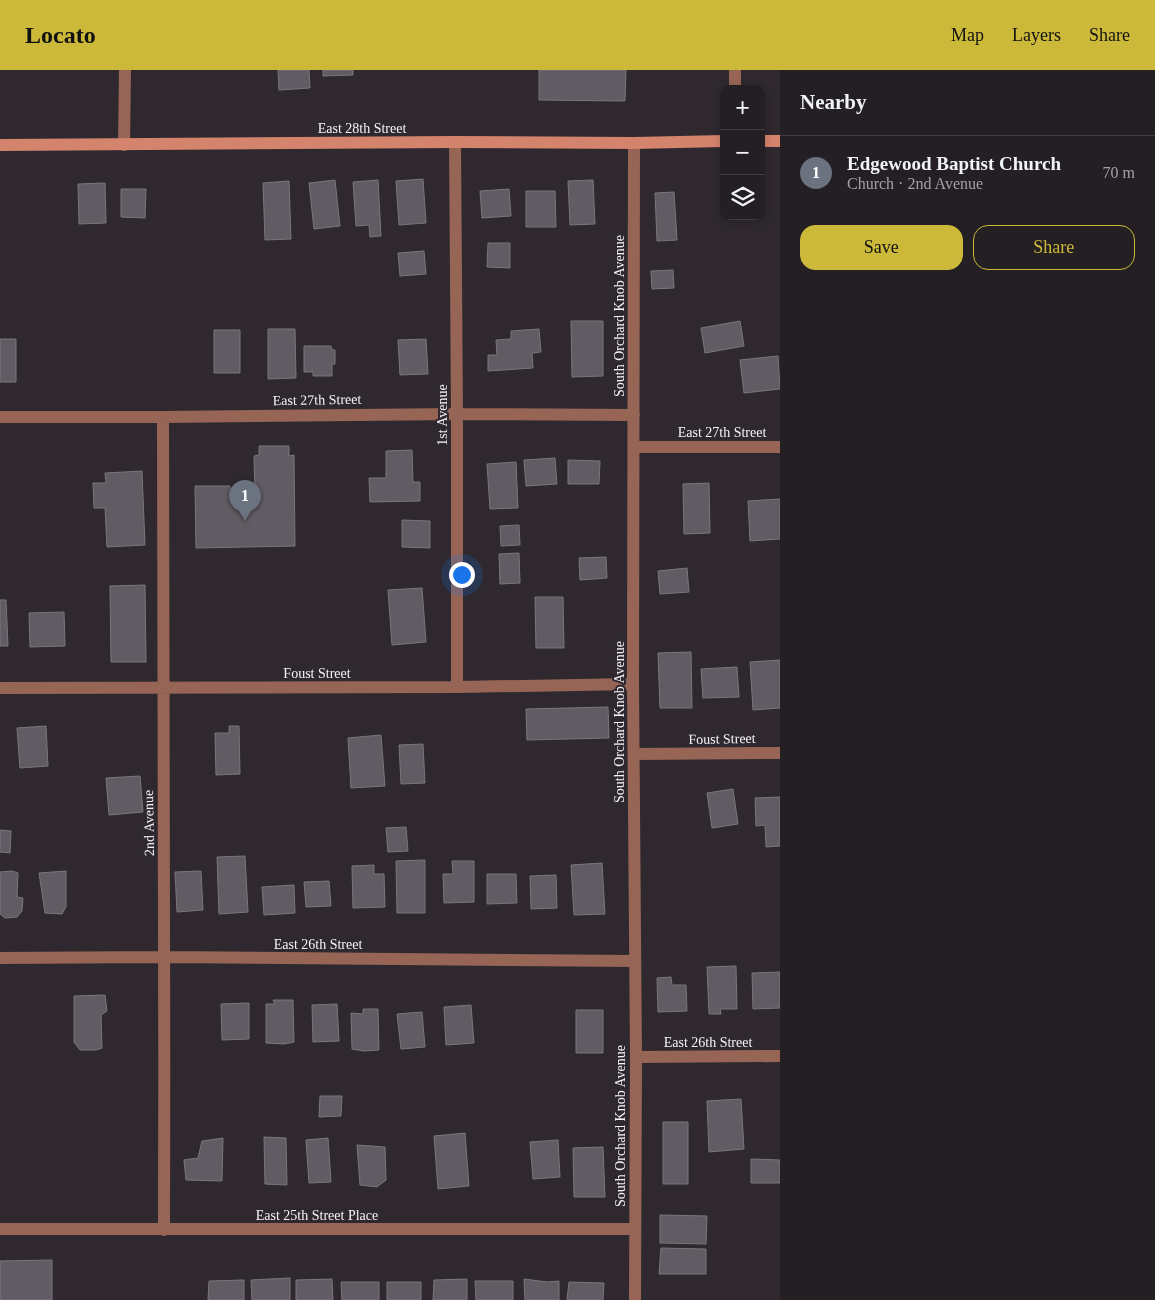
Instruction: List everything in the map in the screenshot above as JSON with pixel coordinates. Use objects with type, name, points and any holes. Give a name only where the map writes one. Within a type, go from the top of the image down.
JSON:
[{"type":"street","points":[[124,145],[125,70]]},
{"type":"street","points":[[734,70],[734,85]]},
{"type":"street","name":"East 28th Street","points":[[0,145],[720,141]]},
{"type":"street","points":[[765,141],[780,141]]},
{"type":"street","name":"1st Avenue","points":[[455,142],[457,687]]},
{"type":"street","name":"South Orchard Knob Avenue","points":[[634,143],[635,1300]]},
{"type":"street","name":"East 27th Street","points":[[0,417],[457,414],[634,415]]},
{"type":"street","name":"2nd Avenue","points":[[163,417],[164,1230]]},
{"type":"street","name":"East 27th Street","points":[[634,446],[780,447]]},
{"type":"street","name":"Foust Street","points":[[0,688],[457,687],[633,684]]},
{"type":"street","name":"Foust Street","points":[[635,754],[780,753]]},
{"type":"street","name":"East 26th Street","points":[[0,958],[165,957],[635,961]]},
{"type":"street","name":"East 26th Street","points":[[636,1057],[780,1056]]},
{"type":"street","name":"East 25th Street Place","points":[[0,1229],[635,1230]]},
{"type":"building","points":[[278,70],[309,70],[310,88],[279,90]]},
{"type":"building","points":[[323,70],[353,70],[353,75],[323,76]]},
{"type":"building","points":[[539,70],[626,70],[625,101],[539,100]]},
{"type":"building","points":[[423,179],[426,223],[399,225],[396,181]]},
{"type":"building","points":[[335,180],[340,226],[314,229],[309,183]]},
{"type":"building","points":[[378,180],[381,236],[370,237],[369,225],[356,226],[353,182]]},
{"type":"building","points":[[593,180],[595,224],[570,225],[568,181]]},
{"type":"building","points":[[289,181],[291,239],[265,240],[263,183]]},
{"type":"building","points":[[105,183],[106,223],[79,224],[78,184]]},
{"type":"building","points":[[121,189],[146,189],[145,218],[121,217]]},
{"type":"building","points":[[509,189],[511,216],[482,218],[480,191]]},
{"type":"building","points":[[526,191],[555,191],[556,227],[526,227]]},
{"type":"building","points":[[674,192],[677,240],[657,241],[655,193]]},
{"type":"building","points":[[488,243],[510,243],[510,268],[487,267]]},
{"type":"building","points":[[424,251],[426,274],[400,276],[398,253]]},
{"type":"building","points":[[673,270],[674,288],[652,289],[651,271]]},
{"type":"building","points":[[571,321],[603,321],[603,376],[572,377]]},
{"type":"building","points":[[740,321],[744,346],[705,353],[701,328]]},
{"type":"building","points":[[268,329],[295,329],[296,378],[268,379]]},
{"type":"building","points":[[539,329],[541,352],[532,353],[533,368],[488,371],[488,355],[497,355],[496,340],[511,339],[511,331]]},
{"type":"building","points":[[214,330],[240,330],[240,373],[214,373]]},
{"type":"building","points":[[0,339],[16,339],[16,382],[0,382]]},
{"type":"building","points":[[426,339],[428,374],[400,375],[398,340]]},
{"type":"building","points":[[304,346],[331,346],[332,350],[335,350],[335,364],[332,364],[332,376],[313,376],[313,372],[304,372]]},
{"type":"building","points":[[778,356],[780,389],[744,393],[740,360]]},
{"type":"building","points":[[259,446],[289,446],[289,456],[294,455],[295,546],[196,548],[195,486],[230,486],[231,495],[255,494],[254,456],[259,455]]},
{"type":"building","points":[[412,450],[413,482],[420,482],[420,501],[370,502],[369,478],[386,478],[386,451]]},
{"type":"building","points":[[555,458],[557,484],[526,486],[524,460]]},
{"type":"building","points":[[568,460],[600,461],[599,484],[568,484]]},
{"type":"building","points":[[516,462],[518,508],[490,509],[487,464]]},
{"type":"building","points":[[142,471],[145,545],[107,547],[105,508],[94,508],[93,483],[106,483],[105,473]]},
{"type":"building","points":[[709,483],[710,533],[684,534],[683,484]]},
{"type":"building","points":[[780,499],[780,539],[750,541],[748,501]]},
{"type":"building","points":[[402,520],[430,521],[430,548],[402,547]]},
{"type":"building","points":[[519,525],[520,545],[501,546],[500,526]]},
{"type":"building","points":[[519,553],[520,583],[500,584],[499,554]]},
{"type":"building","points":[[606,557],[607,578],[580,580],[579,558]]},
{"type":"building","points":[[687,568],[689,592],[660,594],[658,571]]},
{"type":"building","points":[[145,585],[146,662],[111,662],[110,586]]},
{"type":"building","points":[[422,588],[426,642],[392,645],[388,590]]},
{"type":"building","points":[[535,597],[563,597],[564,648],[536,648]]},
{"type":"building","points":[[0,600],[6,600],[8,646],[0,646]]},
{"type":"building","points":[[64,612],[65,646],[30,647],[29,613]]},
{"type":"building","points":[[691,652],[692,708],[660,708],[658,653]]},
{"type":"building","points":[[780,660],[780,708],[753,710],[750,662]]},
{"type":"building","points":[[737,667],[739,697],[703,698],[701,669]]},
{"type":"building","points":[[608,707],[609,738],[527,740],[526,709]]},
{"type":"building","points":[[46,726],[48,766],[20,768],[17,728]]},
{"type":"building","points":[[229,726],[239,726],[240,774],[216,775],[215,733],[229,733]]},
{"type":"building","points":[[381,735],[385,786],[351,788],[348,738]]},
{"type":"building","points":[[423,744],[425,783],[401,784],[399,745]]},
{"type":"building","points":[[140,776],[143,812],[109,815],[106,778]]},
{"type":"building","points":[[733,789],[738,824],[712,828],[707,793]]},
{"type":"building","points":[[780,797],[780,846],[766,847],[765,825],[756,826],[755,798]]},
{"type":"building","points":[[406,827],[408,851],[388,852],[386,828]]},
{"type":"building","points":[[0,830],[11,831],[10,853],[0,852]]},
{"type":"building","points":[[245,856],[248,912],[219,914],[217,857]]},
{"type":"building","points":[[425,860],[425,913],[397,913],[396,861]]},
{"type":"building","points":[[452,861],[474,861],[474,902],[444,903],[443,874],[453,874]]},
{"type":"building","points":[[602,863],[605,914],[574,915],[571,865]]},
{"type":"building","points":[[374,865],[374,874],[384,874],[385,907],[353,908],[352,866]]},
{"type":"building","points":[[12,871],[18,873],[17,897],[23,898],[22,911],[17,917],[5,918],[0,914],[0,872]]},
{"type":"building","points":[[66,871],[66,907],[62,914],[45,913],[39,873]]},
{"type":"building","points":[[201,871],[203,910],[177,912],[175,872]]},
{"type":"building","points":[[487,874],[516,874],[517,903],[487,904]]},
{"type":"building","points":[[556,875],[557,908],[531,909],[530,876]]},
{"type":"building","points":[[329,881],[331,906],[306,907],[304,882]]},
{"type":"building","points":[[294,885],[295,913],[264,915],[262,887]]},
{"type":"building","points":[[736,966],[737,1009],[720,1009],[721,1014],[709,1014],[707,967]]},
{"type":"building","points":[[780,972],[780,1008],[753,1009],[752,973]]},
{"type":"building","points":[[671,977],[672,985],[686,985],[687,1011],[658,1012],[657,978]]},
{"type":"building","points":[[105,995],[107,1011],[101,1015],[102,1048],[80,1050],[74,1042],[74,996]]},
{"type":"building","points":[[273,1000],[293,1000],[294,1042],[284,1044],[266,1043],[266,1004],[275,1004]]},
{"type":"building","points":[[249,1003],[249,1039],[222,1040],[221,1004]]},
{"type":"building","points":[[337,1004],[339,1041],[313,1042],[312,1005]]},
{"type":"building","points":[[471,1005],[474,1043],[446,1045],[444,1007]]},
{"type":"building","points":[[363,1009],[378,1009],[379,1050],[364,1051],[352,1049],[351,1013],[363,1014]]},
{"type":"building","points":[[576,1010],[603,1010],[603,1053],[576,1053]]},
{"type":"building","points":[[422,1012],[425,1047],[401,1049],[397,1014]]},
{"type":"building","points":[[320,1096],[342,1096],[341,1116],[319,1117]]},
{"type":"building","points":[[741,1099],[744,1149],[709,1152],[707,1101]]},
{"type":"building","points":[[663,1122],[688,1122],[688,1184],[663,1184]]},
{"type":"building","points":[[465,1133],[469,1186],[438,1189],[434,1136]]},
{"type":"building","points":[[264,1137],[286,1138],[287,1185],[265,1184]]},
{"type":"building","points":[[223,1138],[222,1181],[186,1180],[184,1160],[198,1158],[202,1141]]},
{"type":"building","points":[[328,1138],[331,1182],[309,1183],[306,1140]]},
{"type":"building","points":[[558,1140],[560,1177],[533,1179],[530,1142]]},
{"type":"building","points":[[357,1145],[385,1147],[386,1180],[377,1187],[360,1185]]},
{"type":"building","points":[[603,1147],[605,1197],[574,1197],[573,1148]]},
{"type":"building","points":[[751,1159],[780,1160],[780,1183],[751,1183]]},
{"type":"building","points":[[660,1215],[707,1216],[706,1244],[660,1243]]},
{"type":"building","points":[[661,1248],[706,1249],[706,1274],[659,1274]]},
{"type":"building","points":[[52,1260],[52,1300],[0,1300],[0,1261]]},
{"type":"building","points":[[290,1278],[290,1300],[252,1300],[251,1280]]},
{"type":"building","points":[[332,1279],[333,1300],[296,1300],[296,1280]]},
{"type":"building","points":[[467,1279],[467,1300],[433,1300],[434,1280]]},
{"type":"building","points":[[524,1279],[547,1282],[559,1281],[559,1300],[525,1300]]},
{"type":"building","points":[[244,1280],[244,1300],[208,1300],[209,1281]]},
{"type":"building","points":[[475,1281],[513,1281],[513,1300],[476,1300]]},
{"type":"building","points":[[341,1282],[379,1282],[379,1300],[342,1300]]},
{"type":"building","points":[[387,1282],[421,1282],[421,1300],[387,1300]]},
{"type":"building","points":[[569,1282],[604,1283],[603,1300],[567,1300]]},
{"type":"place","name":"Edgewood Baptist Church","points":[[245,521]]}]
